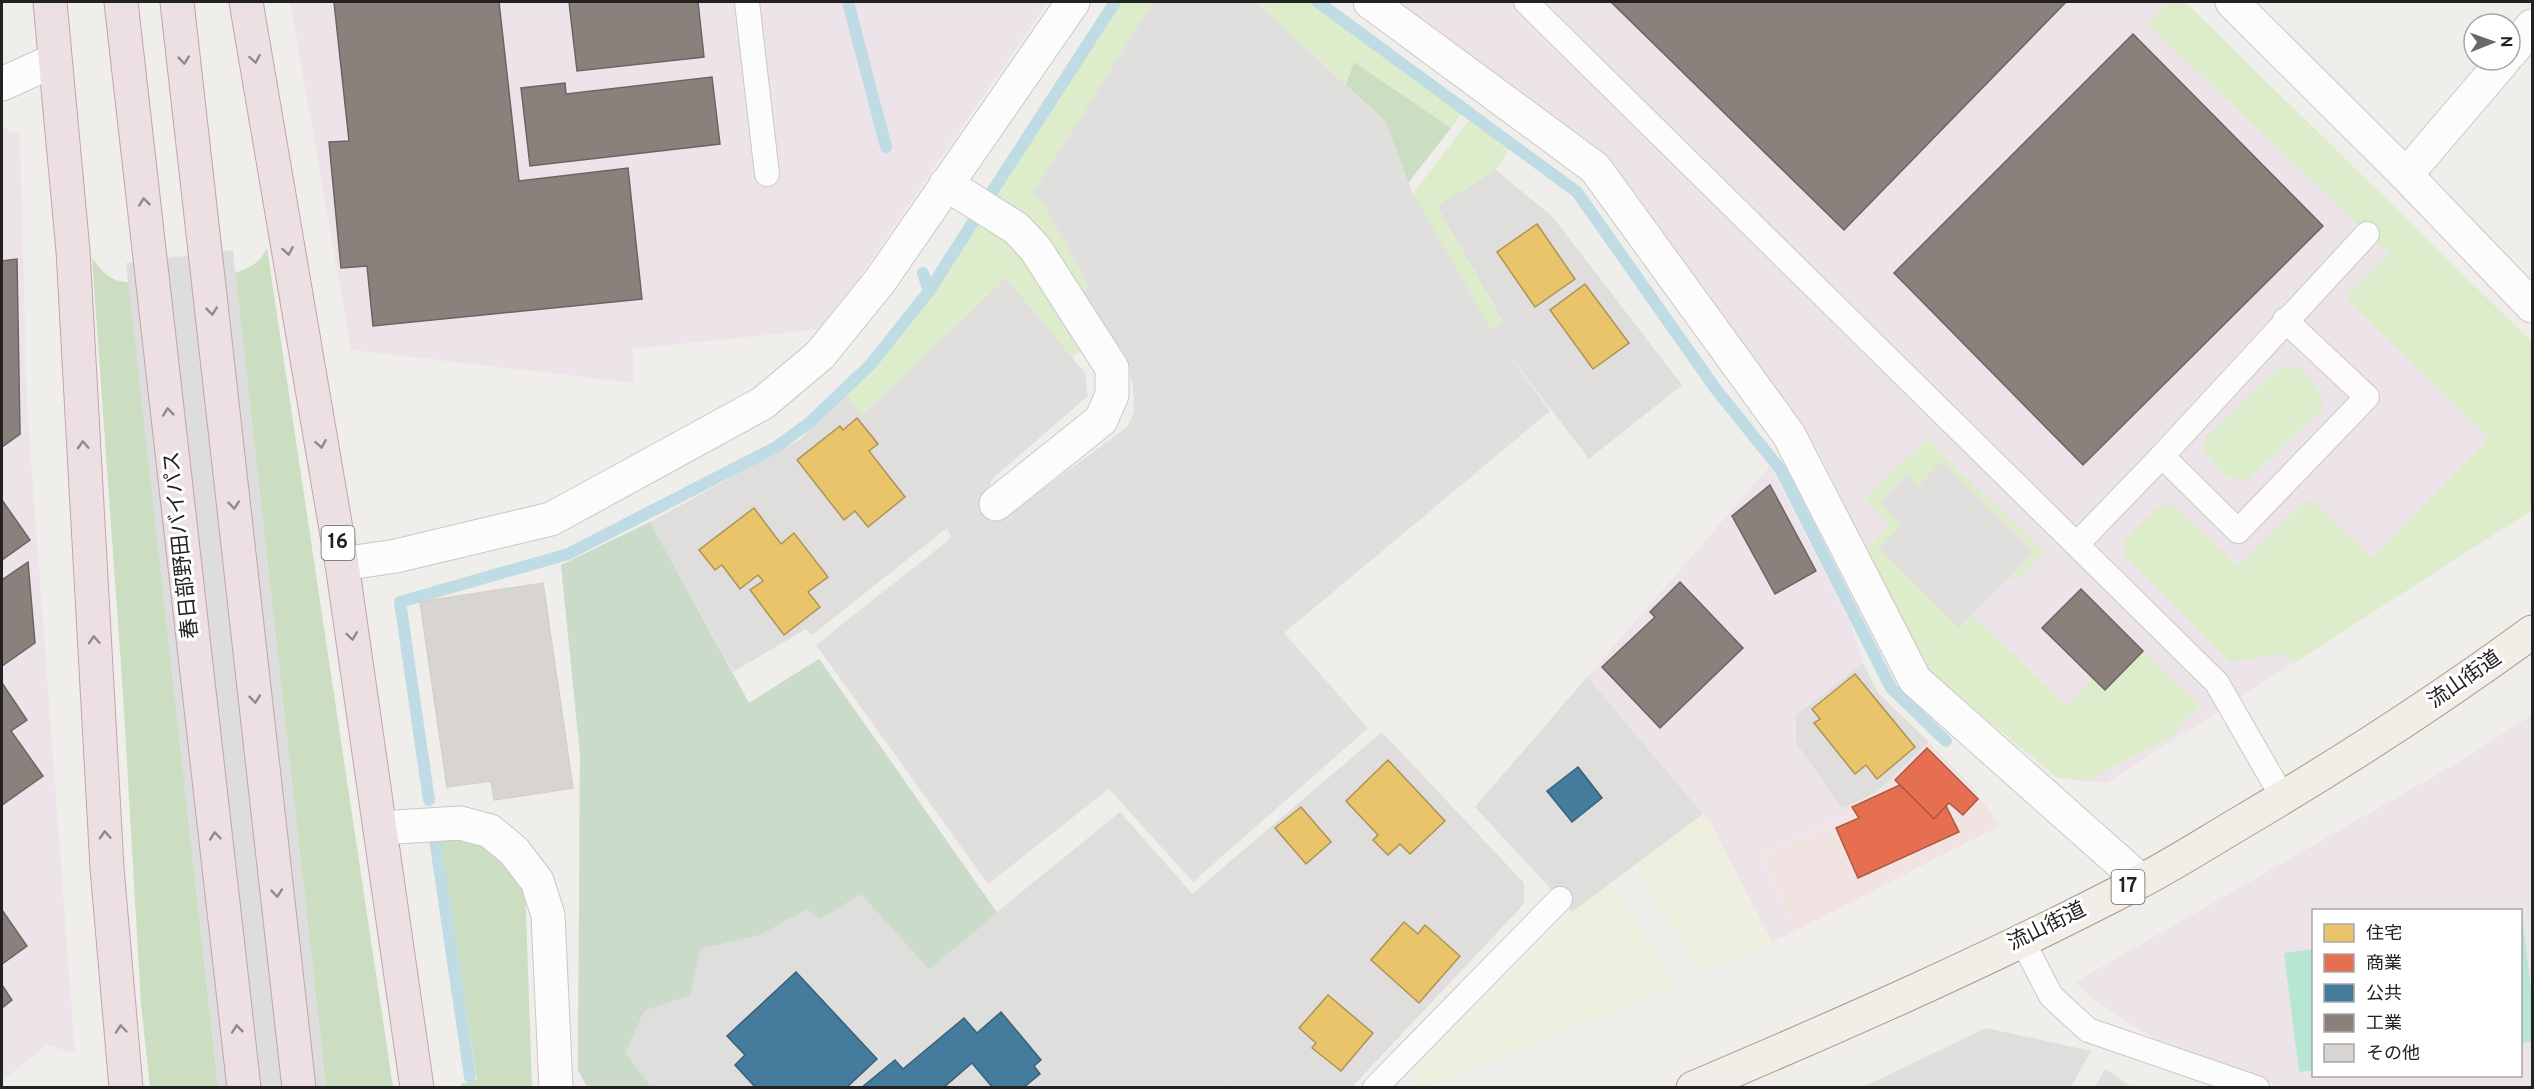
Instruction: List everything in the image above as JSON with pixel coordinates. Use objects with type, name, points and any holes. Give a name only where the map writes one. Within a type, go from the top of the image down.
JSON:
[{"type":"highway","points":[[50,2],[73,251],[107,868],[126,1088]]},
{"type":"highway","name":"春日部野田バイパス","points":[[121,2],[244,1088]]},
{"type":"highway","points":[[177,2],[299,1088]]},
{"type":"highway","name":"16","points":[[246,2],[342,564],[417,1088]]},
{"type":"main road","name":"流山街道","points":[[1693,1088],[1833,1029],[2141,881],[2309,784],[2466,680],[2532,632]]},
{"type":"street","points":[[342,564],[396,556],[551,519],[763,403],[820,355],[880,281],[1073,2]]},
{"type":"street","points":[[1370,2],[1595,168],[1789,435],[1915,680],[2141,881]]},
{"type":"street","points":[[2232,2],[2406,175],[2532,306]]},
{"type":"street","points":[[2522,38],[2532,26]]},
{"type":"street","points":[[2,84],[55,60]]},
{"type":"street","points":[[2406,175],[2494,72]]},
{"type":"street","points":[[946,184],[1016,228],[1035,248],[1112,368],[1112,394],[1101,420],[996,504]]},
{"type":"street","points":[[380,828],[460,823],[490,831],[514,851],[537,881],[549,915],[556,1088]]},
{"type":"lane","points":[[747,2],[767,174]]},
{"type":"lane","points":[[1527,2],[2078,543],[2217,683],[2283,798]]},
{"type":"lane","points":[[2078,543],[2162,456],[2285,320],[2367,234]]},
{"type":"lane","points":[[2162,456],[2238,531],[2367,397],[2285,320]]},
{"type":"lane","points":[[1375,1088],[1560,899]]},
{"type":"lane","points":[[2022,940],[2051,996],[2088,1030],[2257,1088]]},
{"type":"shaded area","points":[[290,2],[1048,2],[824,329],[633,349],[634,383],[351,350]]},
{"type":"shaded area","points":[[1153,2],[1256,2],[1385,121],[1412,191],[1494,335],[1550,411],[1284,633],[1368,728],[1193,882],[1109,789],[988,884],[816,645],[951,538],[947,528],[862,415],[1006,278],[1085,373],[1088,396],[992,479],[987,493],[1004,518],[1127,427],[1134,412],[1133,386],[1127,364],[1080,294],[1089,288],[1044,204],[1033,193]]},
{"type":"shaded area","points":[[1395,2],[2185,2],[2532,342],[2532,510],[2107,783],[2058,778],[1926,670],[1817,448],[1608,159]]},
{"type":"shaded area","points":[[2,127],[20,134],[27,404],[75,1053],[47,1045],[2,1081]]},
{"type":"shaded area","points":[[1496,170],[1552,216],[1682,385],[1589,459],[1494,335],[1491,330],[1503,321],[1437,206]]},
{"type":"shaded area","points":[[846,394],[947,528],[812,635],[806,629],[733,672],[650,522],[801,439]]},
{"type":"shaded area","points":[[1942,461],[2034,552],[1959,628],[1879,549],[1902,525],[1880,502],[1907,475],[1919,486]]},
{"type":"shaded area","points":[[1770,466],[1851,624],[1863,663],[1796,715],[1796,743],[1847,816],[1760,855],[1795,931],[1772,942],[1710,822],[1587,677]]},
{"type":"shaded area","points":[[650,522],[749,703],[819,659],[997,912],[1120,812],[1257,967],[1244,982],[1278,1020],[1224,1087],[587,1087],[578,1070],[580,754],[561,565]]},
{"type":"shaded area","points":[[1863,663],[1878,693],[1929,742],[1877,792],[1842,809],[1796,743],[1796,715]]},
{"type":"shaded area","points":[[1587,677],[1703,814],[1572,912],[1475,807]]},
{"type":"shaded area","points":[[2532,715],[2532,1087],[2283,1087],[2169,1048],[2098,1003],[2075,982],[2467,757]]},
{"type":"shaded area","points":[[1382,732],[1524,883],[1524,904],[1351,1088],[1224,1087],[1278,1020],[1244,982],[1257,967],[1192,894]]},
{"type":"shaded area","points":[[1929,742],[1976,791],[1999,826],[1795,931],[1760,855],[1846,817],[1842,809],[1877,792]]},
{"type":"shaded area","points":[[1986,1028],[2091,1051],[2071,1087],[1949,1088]]},
{"type":"shaded area","points":[[1986,1028],[1949,1087],[1863,1087]]},
{"type":"shaded area","points":[[2105,1069],[2132,1087],[2095,1087]]},
{"type":"green space","points":[[1118,2],[1153,2],[1033,193],[1044,204],[1089,289],[1080,294],[994,198]]},
{"type":"green space","points":[[1256,2],[1312,2],[1462,113],[1451,128],[1354,62],[1346,85]]},
{"type":"green space","points":[[2163,2],[2185,2],[2532,342],[2532,510],[2292,664],[2283,653],[2231,663],[2125,556],[2124,540],[2159,506],[2174,505],[2238,566],[2303,503],[2313,501],[2373,558],[2489,438],[2345,298],[2389,254],[2147,24],[2165,4]]},
{"type":"green space","points":[[1354,62],[1451,128],[1408,183],[1385,121],[1346,85]]},
{"type":"green space","points":[[1470,119],[1510,148],[1496,170],[1437,206],[1503,322],[1491,330],[1413,194]]},
{"type":"green space","points":[[982,219],[1020,246],[1080,351],[1072,358],[1006,278],[862,415],[846,394],[933,292]]},
{"type":"green space","points":[[267,248],[393,1087],[326,1087],[235,273],[254,264]]},
{"type":"green space","points":[[92,258],[112,278],[129,282],[218,1087],[150,1087],[141,1004],[123,694]]},
{"type":"green space","points":[[2280,367],[2298,367],[2319,390],[2323,408],[2248,480],[2228,478],[2204,453],[2205,438]]},
{"type":"green space","points":[[1928,439],[2045,553],[2016,581],[2010,576],[2034,552],[1942,462],[1919,486],[1907,475],[1880,502],[1902,525],[1879,549],[1959,628],[1972,615],[2068,706],[2093,678],[2105,689],[2143,651],[2200,705],[2169,738],[2087,781],[2058,778],[1926,670],[1867,548],[1889,525],[1864,498]]},
{"type":"green space","points":[[650,522],[749,703],[819,659],[997,913],[929,969],[861,894],[820,919],[807,909],[759,935],[700,949],[690,995],[644,1011],[625,1053],[651,1087],[587,1087],[578,1070],[580,754],[561,565]]},
{"type":"green space","points":[[1703,814],[1710,822],[1772,942],[1700,973],[1635,865]]},
{"type":"green space","points":[[470,836],[494,850],[525,883],[532,1087],[462,1087],[461,1084],[477,1080],[440,839]]},
{"type":"green space","points":[[1612,882],[1675,986],[1428,1087],[1418,1087],[1410,1079],[1468,1016],[1572,912]]},
{"type":"green space","points":[[2522,922],[2532,997],[2532,1042],[2522,1043]]},
{"type":"green space","points":[[2312,949],[2312,1070],[2299,1072],[2284,953]]},
{"type":"pier","points":[[233,250],[326,1087],[218,1087],[126,263]]},
{"type":"building: 住宅","points":[[1537,224],[1575,279],[1535,307],[1497,252]]},
{"type":"building: 住宅","points":[[1585,284],[1629,343],[1593,369],[1550,310]]},
{"type":"building: 住宅","points":[[857,418],[878,444],[869,451],[905,497],[868,527],[855,511],[844,520],[797,460],[840,426],[843,430]]},
{"type":"building: 住宅","points":[[754,508],[781,544],[794,533],[828,577],[808,592],[820,607],[784,635],[750,590],[763,581],[758,575],[740,589],[722,565],[715,570],[699,550]]},
{"type":"building: 住宅","points":[[1855,674],[1915,747],[1877,779],[1866,765],[1855,774],[1814,723],[1820,719],[1812,709]]},
{"type":"building: 住宅","points":[[1388,760],[1445,821],[1410,854],[1400,844],[1388,855],[1373,840],[1378,835],[1346,801]]},
{"type":"building: 住宅","points":[[1301,807],[1331,842],[1306,864],[1275,828]]},
{"type":"building: 住宅","points":[[1404,922],[1418,934],[1425,925],[1460,956],[1419,1003],[1371,960]]},
{"type":"building: 住宅","points":[[1328,995],[1373,1033],[1341,1071],[1312,1048],[1316,1043],[1299,1028]]},
{"type":"building: 商業","points":[[1927,748],[1978,799],[1963,815],[1949,803],[1934,819],[1895,780]]},
{"type":"building: 商業","points":[[1900,785],[1934,819],[1946,806],[1959,832],[1858,878],[1836,828],[1859,818],[1852,807]]},
{"type":"building: 公共","points":[[1578,767],[1602,798],[1572,822],[1547,791]]},
{"type":"building: 公共","points":[[796,972],[877,1059],[846,1088],[756,1088],[735,1065],[745,1055],[727,1036]]},
{"type":"building: 公共","points":[[1001,1012],[1041,1060],[1034,1066],[1040,1074],[1023,1088],[993,1088],[972,1063],[943,1088],[861,1088],[895,1060],[903,1069],[964,1018],[977,1033]]},
{"type":"building: 工業","points":[[334,2],[499,2],[519,181],[628,168],[642,299],[373,326],[367,266],[341,268],[329,142],[349,141]]},
{"type":"building: 工業","points":[[569,2],[698,2],[704,57],[577,71]]},
{"type":"building: 工業","points":[[1611,2],[2066,2],[1844,230]]},
{"type":"building: 工業","points":[[2133,34],[2323,226],[2083,465],[1894,273]]},
{"type":"building: 工業","points":[[712,77],[720,144],[530,166],[521,88],[565,83],[566,94]]},
{"type":"building: 工業","points":[[17,259],[20,434],[2,447],[2,261]]},
{"type":"building: 工業","points":[[1770,485],[1816,571],[1775,594],[1732,516]]},
{"type":"building: 工業","points":[[2,500],[30,540],[2,560]]},
{"type":"building: 工業","points":[[28,562],[35,643],[2,666],[2,580]]},
{"type":"building: 工業","points":[[1680,582],[1743,648],[1660,728],[1602,667],[1655,617],[1650,612]]},
{"type":"building: 工業","points":[[2081,589],[2143,651],[2105,690],[2042,628]]},
{"type":"building: 工業","points":[[2,683],[27,720],[11,731],[43,776],[2,805]]},
{"type":"building: 工業","points":[[2,910],[27,946],[2,964]]},
{"type":"building: 工業","points":[[2,985],[12,1000],[2,1008]]},
{"type":"building: その他","points":[[543,583],[573,788],[494,800],[491,781],[447,787],[420,602]]},
{"type":"waterway","points":[[848,2],[886,147]]},
{"type":"waterway","points":[[990,195],[1115,2]]},
{"type":"waterway","points":[[1318,2],[1577,192],[1715,388],[1780,469],[1891,688],[1946,741]]},
{"type":"waterway","points":[[929,291],[977,216]]},
{"type":"waterway","points":[[429,800],[400,602],[568,554],[776,447],[809,423],[871,364],[929,291],[923,273]]},
{"type":"waterway","points":[[435,839],[470,1077]]}]
